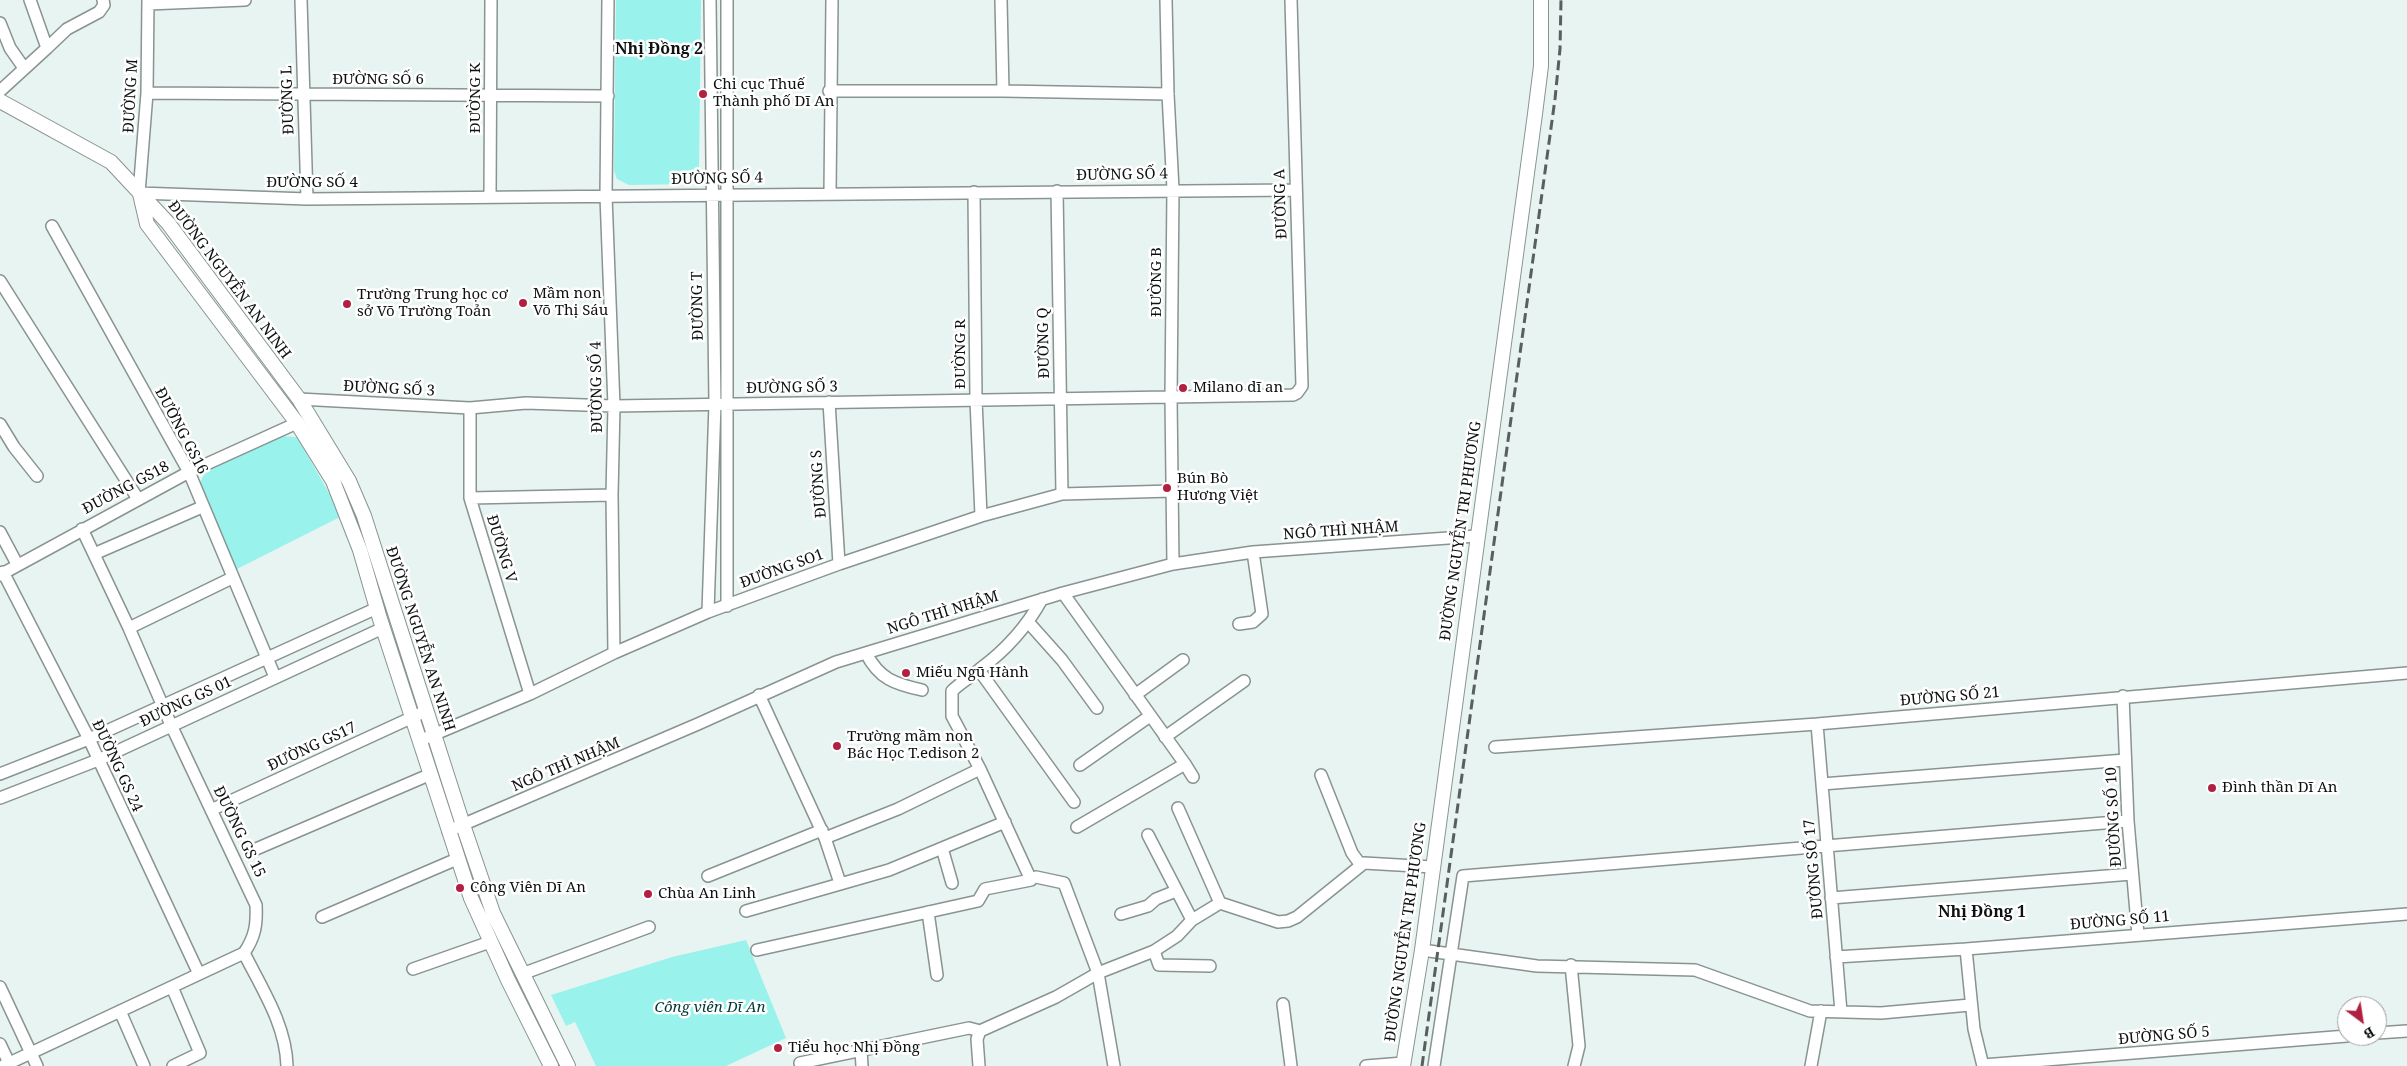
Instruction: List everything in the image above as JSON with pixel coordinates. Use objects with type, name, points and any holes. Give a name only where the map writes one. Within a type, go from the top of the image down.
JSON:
[{"type":"main road","name":"ĐƯỜNG NGUYỄN TRI PHƯƠNG","points":[[1403,1065],[1422,950],[1476,536],[1541,66],[1541,0]]},
{"type":"main road","points":[[0,101],[111,162],[123,172],[139,193]]},
{"type":"main road","name":"ĐƯỜNG NGUYỄN AN NINH","points":[[139,193],[168,223],[300,399],[339,462],[358,499],[426,711],[431,774],[457,859],[490,942],[551,1066]]},
{"type":"main road","name":"ĐƯỜNG NGUYỄN AN NINH","points":[[139,193],[147,224],[297,423],[333,481],[348,513],[383,628],[413,716],[427,737],[463,825],[494,913],[568,1066]]},
{"type":"main road","points":[[297,423],[310,414]]},
{"type":"main road","points":[[377,608],[391,601]]},
{"type":"main road","points":[[383,628],[398,622]]},
{"type":"main road","points":[[508,980],[522,974]]},
{"type":"street","points":[[30,0],[47,48]]},
{"type":"street","points":[[0,91],[67,29],[98,12],[104,6],[103,0]]},
{"type":"street","points":[[148,2],[245,0]]},
{"type":"street","name":"ĐƯỜNG L","points":[[301,0],[306,199]]},
{"type":"street","name":"ĐƯỜNG K","points":[[490,197],[491,0]]},
{"type":"street","name":"ĐƯỜNG SỐ 4","points":[[608,0],[606,196],[614,406],[612,495],[614,653]]},
{"type":"street","name":"ĐƯỜNG T","points":[[708,612],[715,404],[710,0]]},
{"type":"street","name":"ĐƯỜNG T","points":[[727,0],[727,606]]},
{"type":"street","points":[[830,193],[829,91],[832,0]]},
{"type":"street","points":[[1001,0],[1003,91]]},
{"type":"street","name":"ĐƯỜNG B","points":[[1166,0],[1173,190],[1171,397],[1173,564]]},
{"type":"street","name":"ĐƯỜNG A","points":[[1286,396],[1298,393],[1302,386],[1291,0]]},
{"type":"street","name":"ĐƯỜNG M","points":[[139,193],[148,92],[148,2]]},
{"type":"street","points":[[0,23],[10,48],[24,68]]},
{"type":"street","points":[[829,91],[1003,91],[1168,94]]},
{"type":"street","name":"ĐƯỜNG SỐ 6","points":[[148,92],[303,95],[492,94],[608,96]]},
{"type":"street","name":"ĐƯỜNG SỐ 4","points":[[139,193],[306,199],[1295,190]]},
{"type":"street","name":"ĐƯỜNG Q","points":[[1057,191],[1062,494]]},
{"type":"street","name":"ĐƯỜNG R","points":[[974,192],[976,400],[981,516]]},
{"type":"street","name":"ĐƯỜNG GS16","points":[[52,226],[188,472],[275,677]]},
{"type":"street","points":[[0,281],[138,499]]},
{"type":"street","name":"ĐƯỜNG SỐ 3","points":[[300,399],[470,408],[526,403],[614,406],[1286,396]]},
{"type":"street","name":"ĐƯỜNG S","points":[[829,402],[839,564]]},
{"type":"street","name":"ĐƯỜNG V","points":[[470,408],[470,498],[530,694]]},
{"type":"street","name":"ĐƯỜNG GS18","points":[[2,573],[188,472],[297,423]]},
{"type":"street","points":[[0,424],[14,447],[37,476]]},
{"type":"street","name":"ĐƯỜNG SO1","points":[[427,737],[530,694],[614,653],[708,612],[839,564],[981,516],[1062,494],[1172,490]]},
{"type":"street","points":[[470,498],[612,495]]},
{"type":"street","points":[[94,554],[202,507]]},
{"type":"street","points":[[82,529],[129,628],[162,706]]},
{"type":"street","points":[[0,532],[17,564]]},
{"type":"street","name":"NGÔ THÌ NHẬM","points":[[448,831],[836,662],[1042,599],[1173,564],[1253,552],[1476,536]]},
{"type":"street","points":[[1239,624],[1253,622],[1262,614],[1253,552]]},
{"type":"street","name":"ĐƯỜNG GS 24","points":[[2,573],[89,739],[199,974]]},
{"type":"street","points":[[129,628],[232,578]]},
{"type":"street","points":[[1063,593],[1193,777]]},
{"type":"street","points":[[757,950],[978,901],[984,889],[1031,880],[980,770],[952,716],[951,703],[952,691],[1001,653],[1029,623],[1042,599]]},
{"type":"street","name":"ĐƯỜNG GS 01","points":[[0,774],[89,739],[377,608]]},
{"type":"street","points":[[1029,623],[1062,660],[1097,708]]},
{"type":"street","name":"ĐƯỜNG GS 01","points":[[0,798],[98,760],[383,628]]},
{"type":"street","points":[[866,653],[872,666],[896,684],[922,690]]},
{"type":"street","points":[[1135,695],[1183,660]]},
{"type":"street","points":[[979,670],[1074,802]]},
{"type":"street","name":"ĐƯỜNG SỐ 21","points":[[1494,747],[1817,724],[2123,696],[2407,673]]},
{"type":"street","points":[[1165,737],[1244,681]]},
{"type":"street","points":[[759,696],[823,834],[840,882]]},
{"type":"street","name":"ĐƯỜNG SỐ 10","points":[[2123,696],[2128,820],[2138,935]]},
{"type":"street","name":"ĐƯỜNG GS 15","points":[[162,706],[256,905],[255,932],[244,953]]},
{"type":"street","name":"ĐƯỜNG GS17","points":[[211,810],[426,711]]},
{"type":"street","points":[[1080,766],[1150,716]]},
{"type":"street","name":"ĐƯỜNG SỐ 17","points":[[1817,724],[1841,1012]]},
{"type":"street","points":[[1822,784],[2125,760]]},
{"type":"street","points":[[1077,827],[1184,764]]},
{"type":"street","points":[[708,876],[898,809],[980,770]]},
{"type":"street","points":[[256,848],[431,774]]},
{"type":"street","points":[[1321,775],[1352,853],[1360,864]]},
{"type":"street","points":[[1178,808],[1220,902],[1278,922],[1288,921],[1297,916],[1360,864],[1374,863],[1433,867]]},
{"type":"street","points":[[1434,1066],[1463,876],[2128,820]]},
{"type":"street","points":[[746,911],[840,882],[889,870],[1005,822]]},
{"type":"street","points":[[1148,835],[1192,920]]},
{"type":"street","points":[[942,848],[952,883]]},
{"type":"street","points":[[322,917],[457,859]]},
{"type":"street","points":[[1831,898],[2132,874]]},
{"type":"street","points":[[1036,877],[1064,883],[1098,973],[1114,1066]]},
{"type":"street","points":[[1121,914],[1148,906],[1156,899],[1176,891]]},
{"type":"street","points":[[800,1063],[969,1028],[980,1031],[1056,997],[1098,973],[1154,952],[1177,936],[1192,920],[1220,902]]},
{"type":"street","points":[[928,912],[937,975]]},
{"type":"street","name":"ĐƯỜNG SỐ 11","points":[[1836,957],[1966,949],[2407,914]]},
{"type":"street","points":[[522,974],[649,927]]},
{"type":"street","points":[[413,969],[490,942]]},
{"type":"street","points":[[1966,949],[1970,1005],[1983,1066]]},
{"type":"street","points":[[1422,950],[1537,966],[1571,965],[1695,970],[1791,1006],[1821,1011],[1881,1013],[1970,1005]]},
{"type":"street","points":[[1154,952],[1159,965],[1210,966]]},
{"type":"street","points":[[0,1044],[6,1064],[244,953],[278,1021],[284,1043],[287,1066]]},
{"type":"street","points":[[1571,965],[1579,1046],[1574,1066]]},
{"type":"street","points":[[0,987],[37,1066]]},
{"type":"street","points":[[172,987],[200,1053],[200,1066]]},
{"type":"street","points":[[1282,1004],[1291,1066]]},
{"type":"street","points":[[120,1011],[144,1066]]},
{"type":"street","points":[[1812,1066],[1821,1011]]},
{"type":"street","points":[[979,1066],[977,1039],[980,1031]]},
{"type":"street","points":[[2387,1033],[2407,1031]]},
{"type":"street","name":"ĐƯỜNG SỐ 5","points":[[1983,1066],[2337,1037]]},
{"type":"street","points":[[861,1050],[862,1066]]},
{"type":"street","points":[[173,1066],[200,1053]]},
{"type":"street","points":[[1366,1066],[1403,1065]]},
{"type":"green space","points":[[616,0],[701,0],[699,171],[690,184],[629,185],[617,179],[614,171]]},
{"type":"green space","points":[[278,436],[297,437],[342,516],[235,570],[198,487],[207,468]]},
{"type":"green space","name":"Công viên Dĩ An","points":[[746,940],[786,1038],[726,1066],[596,1066],[575,1022],[566,1026],[551,995],[672,957]]},
{"type":"railway","points":[[1422,1066],[1555,99],[1560,49],[1561,0]]},
{"type":"place","name":"Chi cục Thuế Thành phố Dĩ An","points":[[703,94]]},
{"type":"place","name":"Mầm non Võ Thị Sáu","points":[[523,303]]},
{"type":"place","name":"Trường Trung học cơ sở Võ Trường Toản","points":[[347,304]]},
{"type":"place","name":"Milano dĩ an","points":[[1183,388]]},
{"type":"place","name":"Bún Bò Hương Việt","points":[[1167,488]]},
{"type":"place","name":"Miếu Ngũ Hành","points":[[906,673]]},
{"type":"place","name":"Trường mầm non Bác Học T.edison 2","points":[[837,746]]},
{"type":"place","name":"Đình thần Dĩ An","points":[[2212,788]]},
{"type":"place","name":"Công Viên Dĩ An","points":[[460,888]]},
{"type":"place","name":"Chùa An Linh","points":[[648,894]]},
{"type":"place","name":"Tiểu học Nhị Đồng","points":[[778,1048]]},
{"type":"district","name":"Nhị Đồng 2","points":[[659,49]]},
{"type":"district","name":"Nhị Đồng 1","points":[[1982,912]]}]
